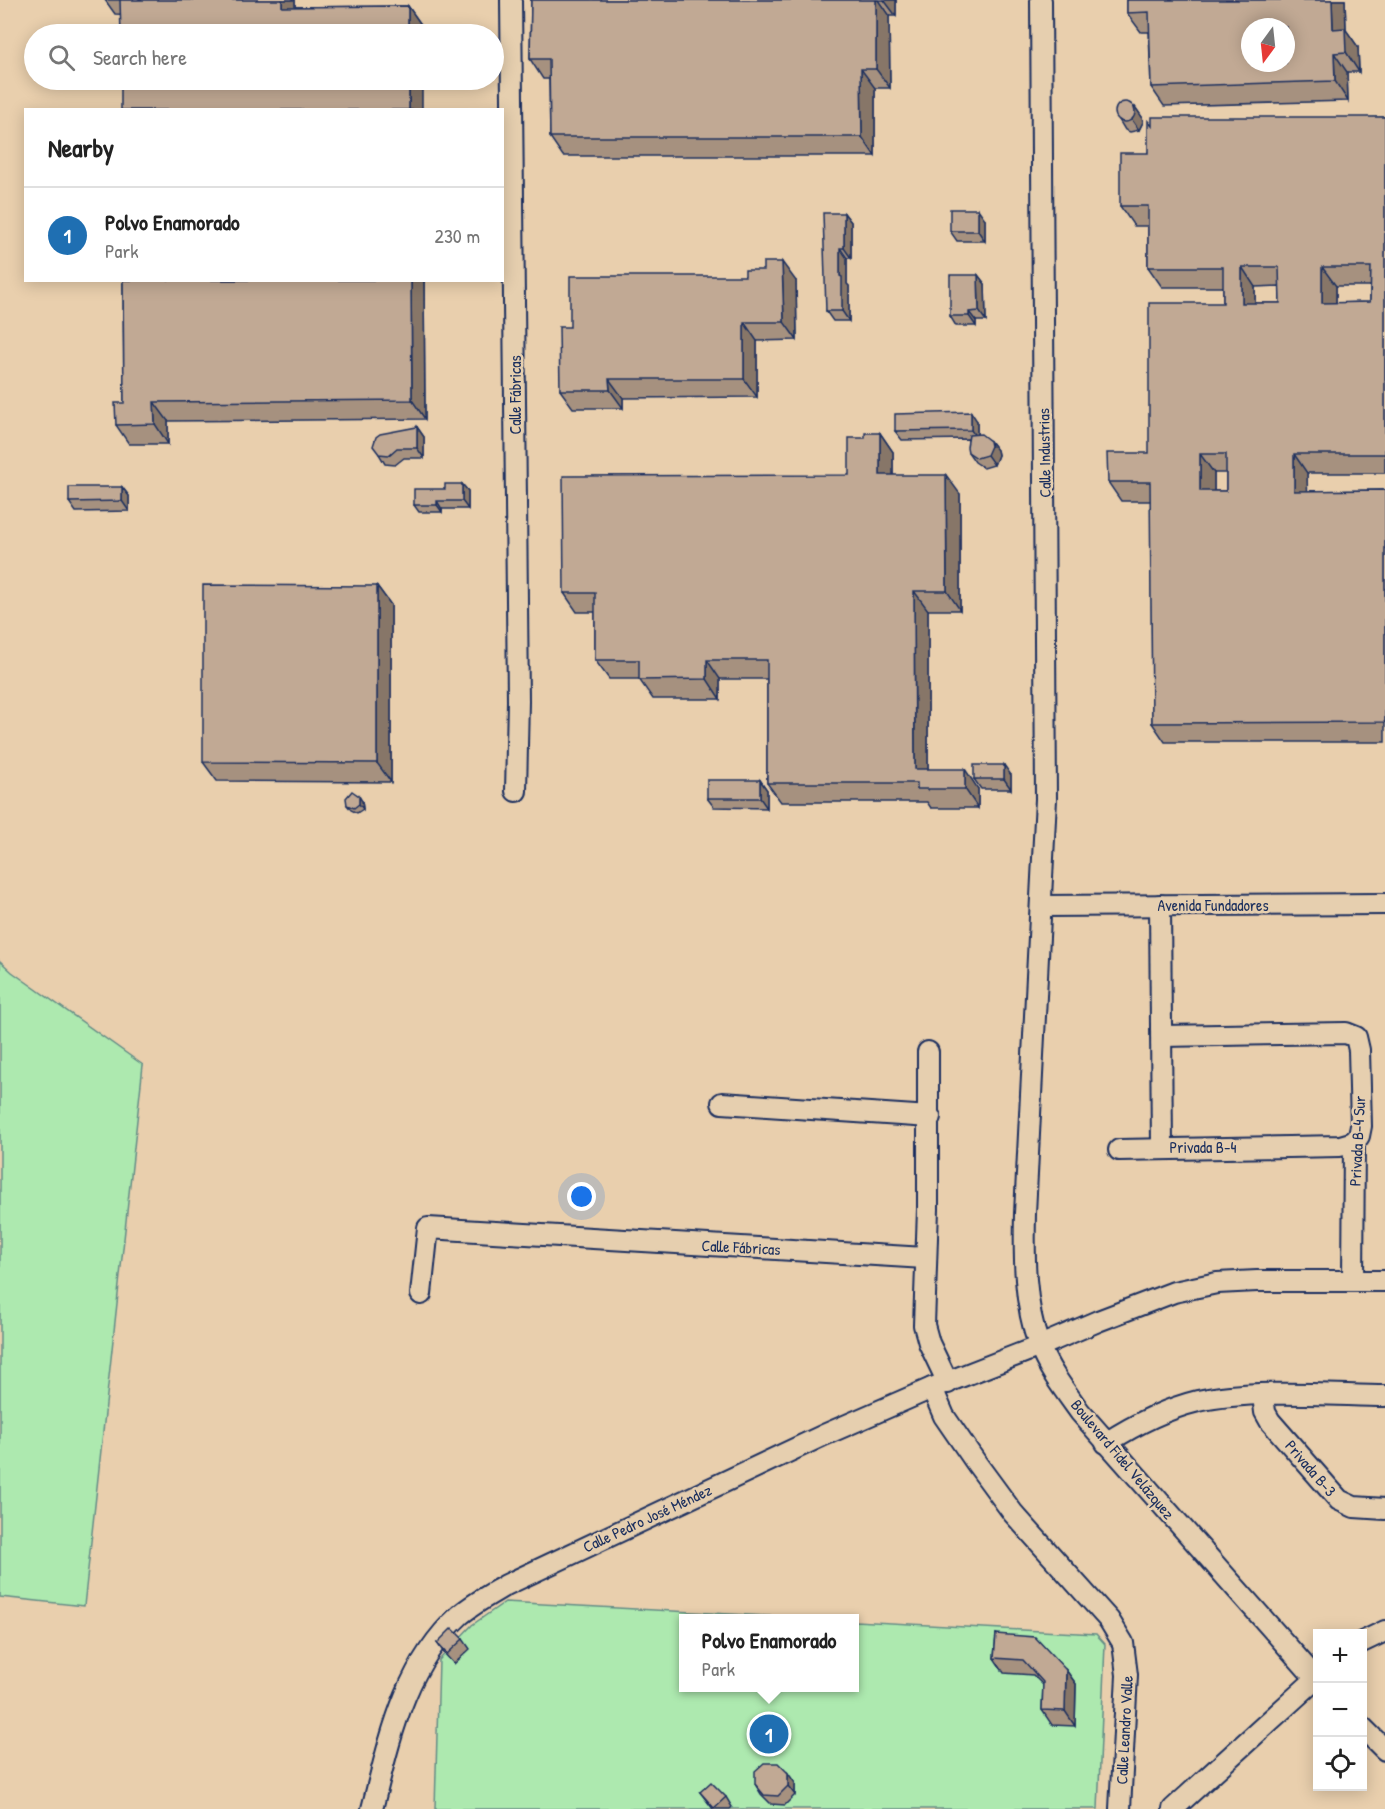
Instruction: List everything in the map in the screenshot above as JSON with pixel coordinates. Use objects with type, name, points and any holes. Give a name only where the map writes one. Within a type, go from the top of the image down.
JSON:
[{"type":"street","name":"Calle Fábricas","points":[[511,0],[518,701],[516,791]]},
{"type":"street","name":"Calle Industrias","points":[[1041,0],[1046,799],[1041,906]]},
{"type":"street","name":"Avenida Fundadores","points":[[1041,906],[1385,904]]},
{"type":"street","name":"Privada B-4","points":[[1160,905],[1162,1147],[1340,1146],[1354,1142]]},
{"type":"street","name":"Boulevard Fidel Velázquez","points":[[1041,906],[1024,1261],[1028,1298],[1040,1346],[1080,1412],[1313,1675]]},
{"type":"street","name":"Privada B-4 Sur","points":[[1162,1036],[1346,1033],[1356,1037],[1359,1050],[1361,1126],[1359,1136],[1354,1142],[1353,1281]]},
{"type":"street","points":[[928,1052],[930,1117],[924,1325],[940,1385]]},
{"type":"street","points":[[722,1103],[930,1117]]},
{"type":"street","points":[[1119,1150],[1162,1147]]},
{"type":"street","name":"Calle Fábricas","points":[[421,1294],[428,1228],[926,1258]]},
{"type":"street","name":"Calle Pedro José Méndez","points":[[372,1809],[397,1716],[407,1689],[446,1630],[462,1614],[506,1585],[813,1440],[940,1385],[1174,1292],[1216,1283],[1385,1281]]},
{"type":"street","name":"Calle Leandro Valle","points":[[940,1385],[944,1416],[1013,1513],[1109,1620],[1123,1643],[1127,1675],[1120,1809]]},
{"type":"street","points":[[1106,1443],[1142,1422],[1189,1404],[1222,1398],[1263,1395],[1385,1396]]},
{"type":"street","name":"Privada B-3","points":[[1263,1395],[1265,1412],[1270,1421],[1339,1500],[1354,1508],[1385,1509]]},
{"type":"street","points":[[1367,1640],[1385,1631]]},
{"type":"street","points":[[1173,1809],[1313,1683]]},
{"type":"street","points":[[1367,1732],[1385,1750]]},
{"type":"green space","points":[[0,961],[12,972],[143,1065],[84,1606],[0,1597]]},
{"type":"green space","points":[[505,1602],[730,1614],[679,1614],[679,1692],[859,1692],[859,1621],[1096,1634],[1105,1644],[1098,1809],[435,1809],[439,1660],[472,1625]]},
{"type":"building","points":[[120,0],[282,0],[282,7],[408,6],[408,24],[121,24]]},
{"type":"building","points":[[531,0],[876,0],[876,69],[861,69],[862,137],[550,137],[549,59],[530,59]]},
{"type":"building","points":[[1127,0],[1332,0],[1333,29],[1345,28],[1346,52],[1334,53],[1335,81],[1151,87],[1149,12],[1127,13]]},
{"type":"building","points":[[121,90],[409,90],[409,108],[121,108]]},
{"type":"building","points":[[1125,102],[1132,105],[1135,112],[1132,119],[1125,122],[1118,119],[1115,112],[1118,105]]},
{"type":"building","points":[[1152,117],[1385,117],[1385,454],[1294,454],[1294,491],[1385,490],[1385,722],[1152,723],[1150,482],[1108,482],[1107,453],[1149,453],[1149,303],[1223,303],[1223,267],[1148,267],[1148,206],[1120,206],[1120,153],[1148,153],[1148,121],[1152,126]],"holes":[[[1242,267],[1279,267],[1280,303],[1242,303]],[[1322,267],[1371,267],[1370,302],[1322,303]],[[1200,454],[1226,454],[1226,491],[1200,491]]]},
{"type":"building","points":[[950,209],[978,209],[978,231],[950,231]]},
{"type":"building","points":[[823,213],[844,213],[844,248],[840,248],[842,311],[826,311]]},
{"type":"building","points":[[763,262],[782,262],[784,322],[744,322],[744,379],[609,379],[610,390],[560,390],[559,327],[570,327],[570,276],[745,276],[745,270],[763,270]]},
{"type":"building","points":[[950,275],[978,275],[979,311],[969,312],[969,316],[950,316]]},
{"type":"building","points":[[123,282],[411,282],[412,400],[154,402],[155,424],[116,425],[115,403],[124,403]]},
{"type":"building","points":[[971,412],[971,430],[895,431],[895,414]]},
{"type":"building","points":[[417,427],[417,448],[397,448],[389,455],[379,454],[373,446],[376,437],[380,434]]},
{"type":"building","points":[[865,433],[880,433],[880,475],[946,475],[947,591],[914,591],[915,769],[965,769],[965,789],[917,789],[917,783],[767,783],[767,660],[707,660],[707,679],[639,680],[639,660],[595,660],[595,593],[564,593],[563,476],[849,475],[849,438],[865,438]]},
{"type":"building","points":[[981,434],[990,441],[991,446],[987,455],[977,458],[968,452],[969,435]]},
{"type":"building","points":[[445,484],[462,484],[462,501],[437,501],[437,505],[414,505],[414,489],[445,489]]},
{"type":"building","points":[[69,487],[122,487],[122,501],[69,502]]},
{"type":"building","points":[[203,585],[377,586],[377,763],[203,762]]},
{"type":"building","points":[[974,765],[1004,765],[1004,779],[974,779]]},
{"type":"building","points":[[707,780],[760,780],[760,798],[707,798]]},
{"type":"building","points":[[352,791],[359,796],[359,804],[354,808],[347,805],[346,798]]},
{"type":"building","points":[[452,1628],[463,1639],[447,1654],[437,1643]]},
{"type":"building","points":[[996,1634],[1035,1637],[1066,1670],[1065,1711],[1042,1710],[1043,1682],[1023,1660],[994,1658]]},
{"type":"building","points":[[764,1763],[778,1763],[788,1773],[788,1786],[778,1796],[764,1795],[755,1784],[755,1771]]},
{"type":"building","points":[[711,1782],[726,1797],[714,1808],[700,1792]]},
{"type":"place","name":"Polvo Enamorado","points":[[769,1734]]}]
